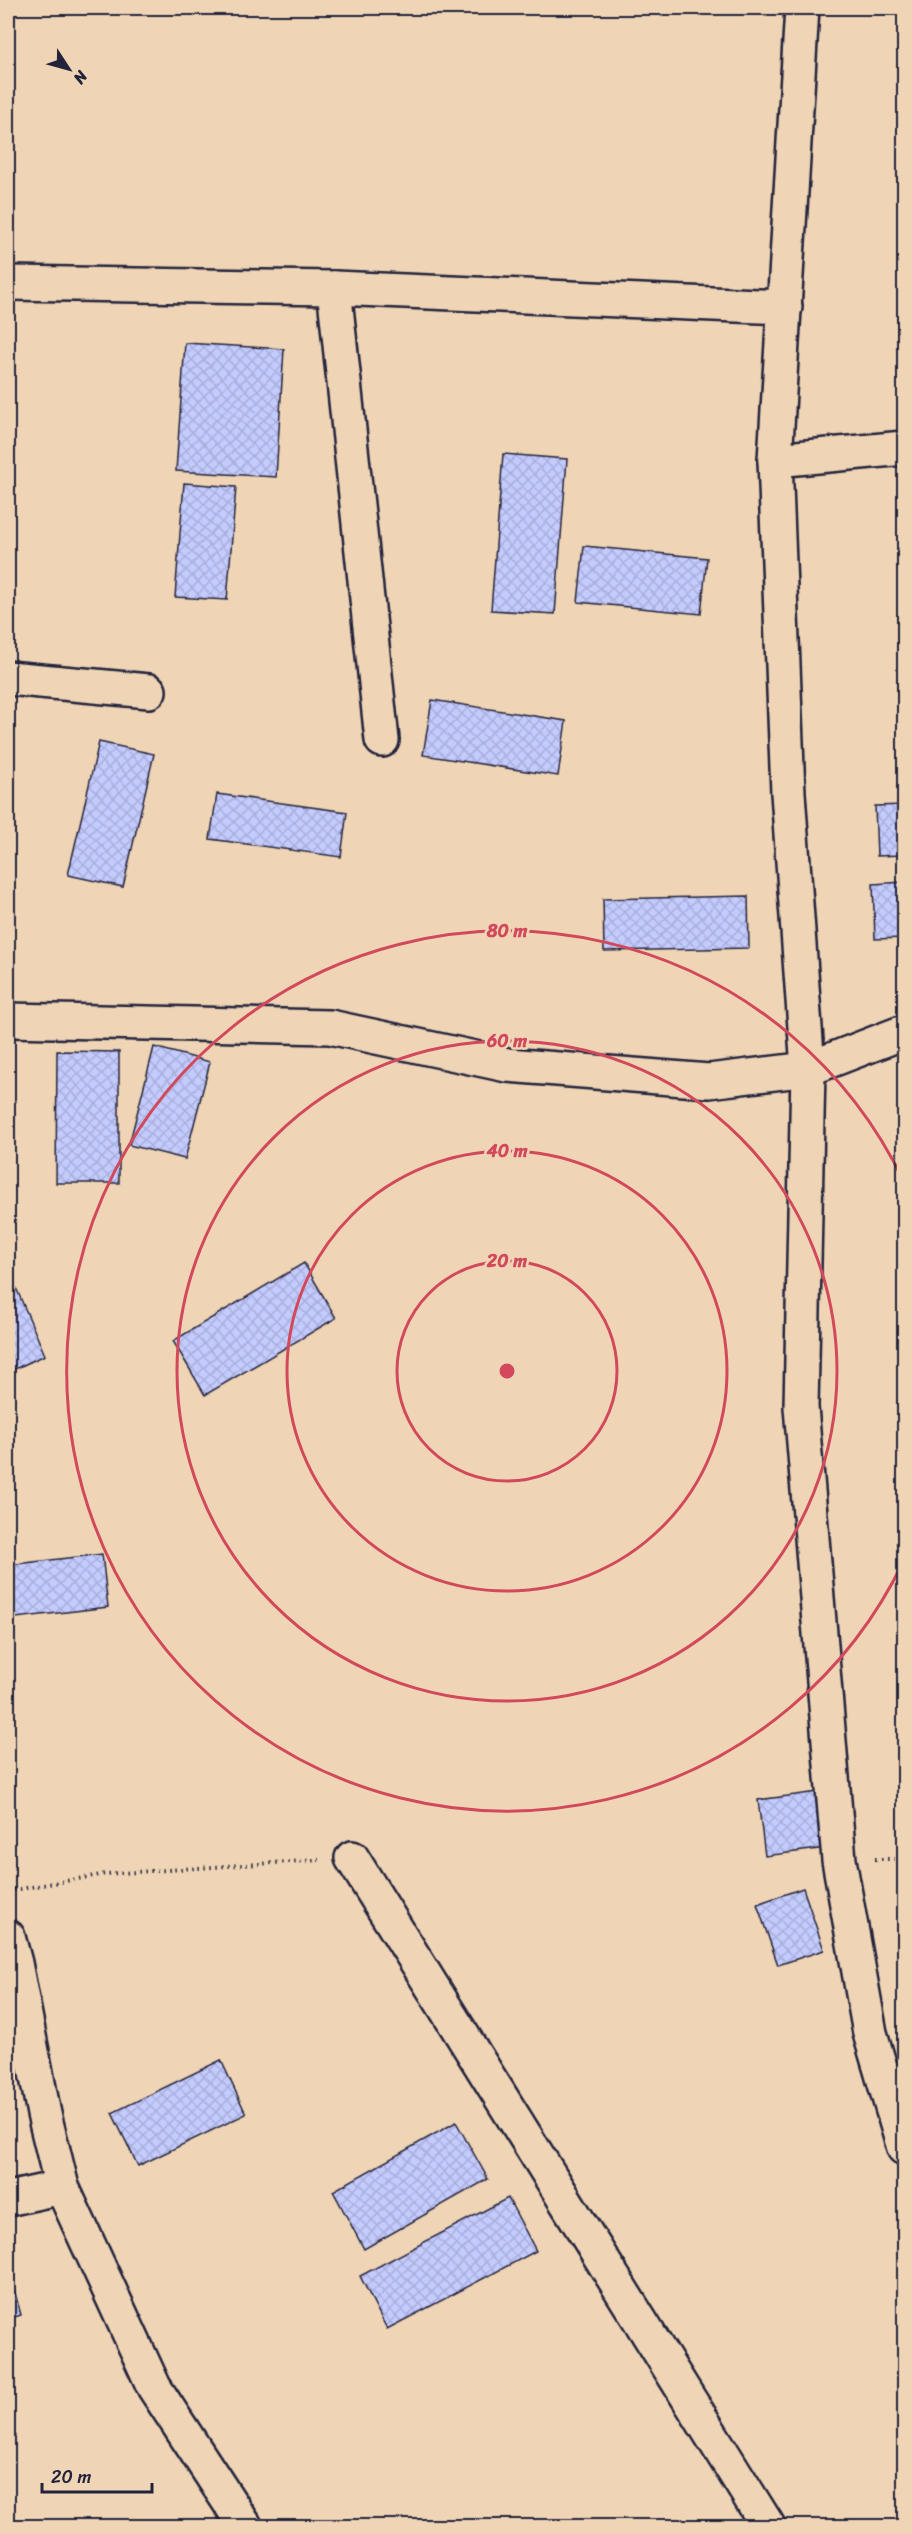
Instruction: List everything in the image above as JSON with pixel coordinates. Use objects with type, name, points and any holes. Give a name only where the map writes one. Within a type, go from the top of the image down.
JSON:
[{"type":"street","points":[[802,8],[776,460],[788,793],[808,1069],[801,1407],[839,1860],[870,2033],[904,2148]]},
{"type":"street","points":[[8,283],[334,288],[785,307]]},
{"type":"street","points":[[334,288],[382,740]]},
{"type":"street","points":[[776,460],[904,448]]},
{"type":"street","points":[[8,678],[150,691]]},
{"type":"street","points":[[8,1020],[330,1027],[507,1065],[709,1081],[808,1069],[904,1032]]},
{"type":"street","points":[[352,1858],[768,2526]]},
{"type":"street","points":[[8,1937],[44,2114],[62,2187],[153,2387],[245,2526]]},
{"type":"street","points":[[8,2199],[62,2187]]},
{"type":"path","points":[[8,1891],[106,1874],[352,1858]]},
{"type":"building","points":[[185,343],[284,349],[276,477],[176,471]]},
{"type":"building","points":[[503,454],[567,459],[555,614],[491,610]]},
{"type":"building","points":[[184,483],[236,487],[227,600],[175,597]]},
{"type":"building","points":[[584,546],[707,558],[701,614],[578,602]]},
{"type":"building","points":[[432,700],[566,721],[558,776],[423,755]]},
{"type":"building","points":[[99,742],[154,754],[123,887],[68,875]]},
{"type":"building","points":[[217,794],[347,812],[341,857],[210,839]]},
{"type":"building","points":[[904,805],[904,855],[877,856],[875,806]]},
{"type":"building","points":[[904,882],[904,938],[875,939],[873,884]]},
{"type":"building","points":[[748,896],[749,948],[604,951],[603,899]]},
{"type":"building","points":[[154,1047],[210,1062],[185,1159],[129,1145]]},
{"type":"building","points":[[57,1051],[119,1052],[119,1183],[56,1183]]},
{"type":"building","points":[[304,1263],[336,1318],[205,1395],[173,1341]]},
{"type":"building","points":[[8,1269],[45,1355],[8,1372]]},
{"type":"building","points":[[904,1478],[904,1545],[897,1544]]},
{"type":"building","points":[[102,1554],[108,1607],[8,1619],[8,1565]]},
{"type":"building","points":[[818,1792],[826,1848],[765,1856],[758,1800]]},
{"type":"building","points":[[803,1888],[824,1950],[778,1965],[757,1904]]},
{"type":"building","points":[[221,2060],[246,2114],[138,2166],[112,2113]]},
{"type":"building","points":[[456,2122],[488,2179],[364,2249],[333,2191]]},
{"type":"building","points":[[508,2198],[536,2251],[387,2329],[360,2276]]},
{"type":"building","points":[[8,2267],[21,2315],[8,2319]]}]
